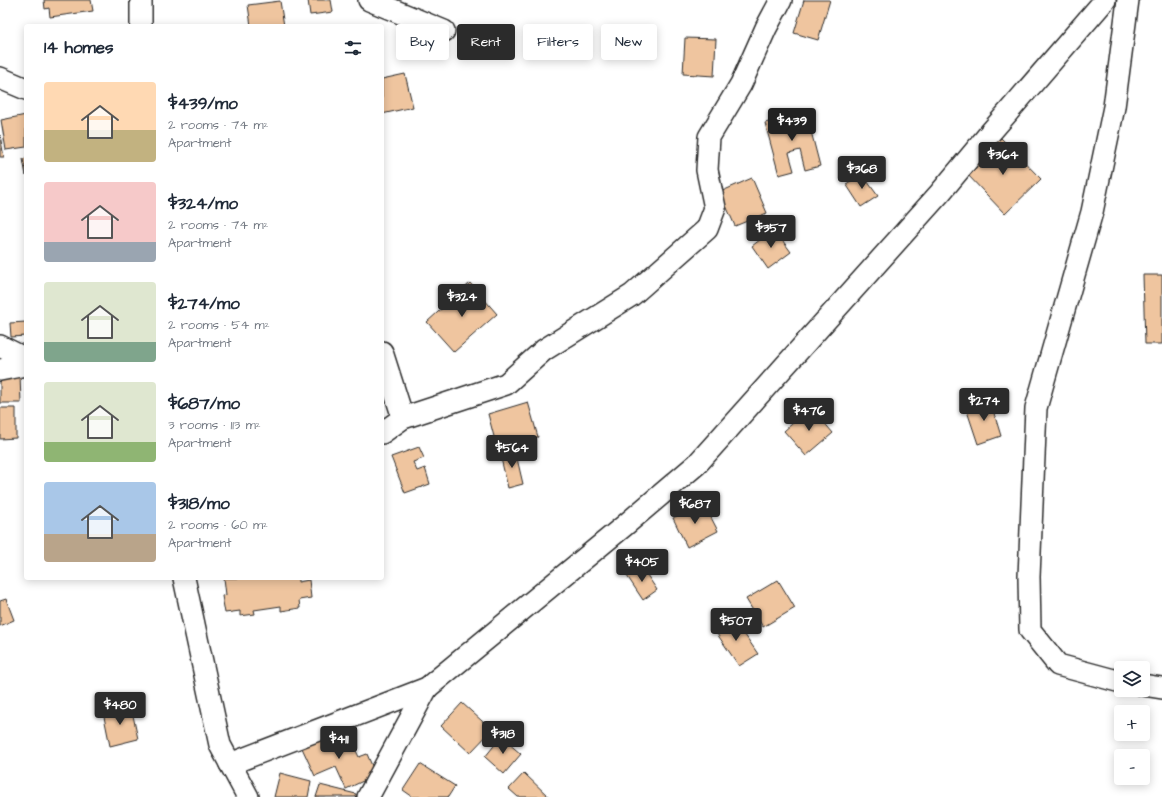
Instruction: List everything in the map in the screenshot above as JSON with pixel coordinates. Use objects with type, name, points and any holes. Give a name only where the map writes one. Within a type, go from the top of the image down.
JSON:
[{"type":"street","points":[[141,0],[141,24]]},
{"type":"street","points":[[369,0],[427,24]]},
{"type":"street","points":[[384,432],[403,418],[506,384],[544,350],[632,294],[706,229],[715,208],[707,170],[709,137],[741,84],[766,28],[781,0]]},
{"type":"street","points":[[230,764],[427,688],[697,464],[940,193],[990,132],[1105,0]]},
{"type":"street","points":[[1114,680],[1058,665],[1030,630],[1029,577],[1036,408],[1092,212],[1114,108],[1128,0]]},
{"type":"street","points":[[0,78],[24,88]]},
{"type":"street","points":[[0,346],[24,358]]},
{"type":"street","points":[[384,358],[403,418]]},
{"type":"street","points":[[0,370],[24,365]]},
{"type":"street","points":[[184,580],[220,745],[248,797]]},
{"type":"street","points":[[1150,686],[1162,688]]},
{"type":"street","points":[[368,797],[427,688]]},
{"type":"building","points":[[44,0],[91,0],[93,11],[50,17],[49,8],[45,9]]},
{"type":"building","points":[[308,0],[331,0],[333,12],[310,15]]},
{"type":"building","points":[[804,0],[830,0],[818,40],[794,33]]},
{"type":"building","points":[[280,1],[284,24],[251,24],[248,5]]},
{"type":"building","points":[[685,38],[716,39],[714,76],[683,74]]},
{"type":"building","points":[[405,74],[413,107],[384,114],[384,79]]},
{"type":"building","points":[[806,112],[820,166],[805,170],[800,150],[789,153],[794,171],[779,175],[765,123]]},
{"type":"building","points":[[24,115],[24,147],[6,150],[1,120]]},
{"type":"building","points":[[0,135],[4,157],[0,157]]},
{"type":"building","points":[[1001,138],[1041,179],[1005,214],[966,173]]},
{"type":"building","points":[[862,174],[878,196],[861,207],[846,184]]},
{"type":"building","points":[[752,178],[767,213],[735,226],[720,192]]},
{"type":"building","points":[[774,229],[791,252],[768,269],[752,246]]},
{"type":"building","points":[[1143,275],[1162,275],[1162,344],[1145,344]]},
{"type":"building","points":[[470,283],[497,314],[454,352],[427,322]]},
{"type":"building","points":[[24,322],[24,336],[11,337],[10,323]]},
{"type":"building","points":[[20,374],[21,403],[0,403],[0,375]]},
{"type":"building","points":[[990,400],[1001,436],[978,444],[966,408]]},
{"type":"building","points":[[528,402],[538,437],[497,448],[488,414]]},
{"type":"building","points":[[811,407],[833,433],[806,456],[784,431]]},
{"type":"building","points":[[0,408],[16,408],[16,438],[0,439]]},
{"type":"building","points":[[419,447],[424,458],[413,462],[417,471],[425,468],[430,484],[405,493],[391,457]]},
{"type":"building","points":[[515,450],[523,484],[508,488],[500,454]]},
{"type":"building","points":[[703,502],[718,531],[687,547],[673,518]]},
{"type":"building","points":[[641,566],[657,590],[643,600],[627,576]]},
{"type":"building","points":[[224,580],[298,580],[298,582],[309,580],[311,598],[299,600],[300,608],[281,611],[281,606],[254,610],[255,614],[240,616],[240,611],[225,613],[222,596],[226,595]]},
{"type":"building","points":[[778,580],[795,608],[763,627],[746,599]]},
{"type":"building","points":[[6,599],[14,620],[0,626],[0,601]]},
{"type":"building","points":[[734,619],[758,654],[739,666],[715,631]]},
{"type":"building","points":[[462,703],[492,730],[470,753],[441,726]]},
{"type":"building","points":[[131,706],[138,739],[110,746],[103,712]]},
{"type":"building","points":[[329,736],[332,743],[349,736],[359,757],[367,754],[376,775],[346,789],[336,767],[315,776],[302,748]]},
{"type":"building","points":[[501,737],[521,754],[504,774],[485,757]]},
{"type":"building","points":[[420,764],[455,786],[448,797],[413,797],[403,790]]},
{"type":"building","points":[[280,773],[311,781],[308,797],[274,797]]},
{"type":"building","points":[[524,773],[549,797],[518,797],[509,789]]},
{"type":"building","points":[[320,785],[356,794],[356,797],[316,797]]}]
